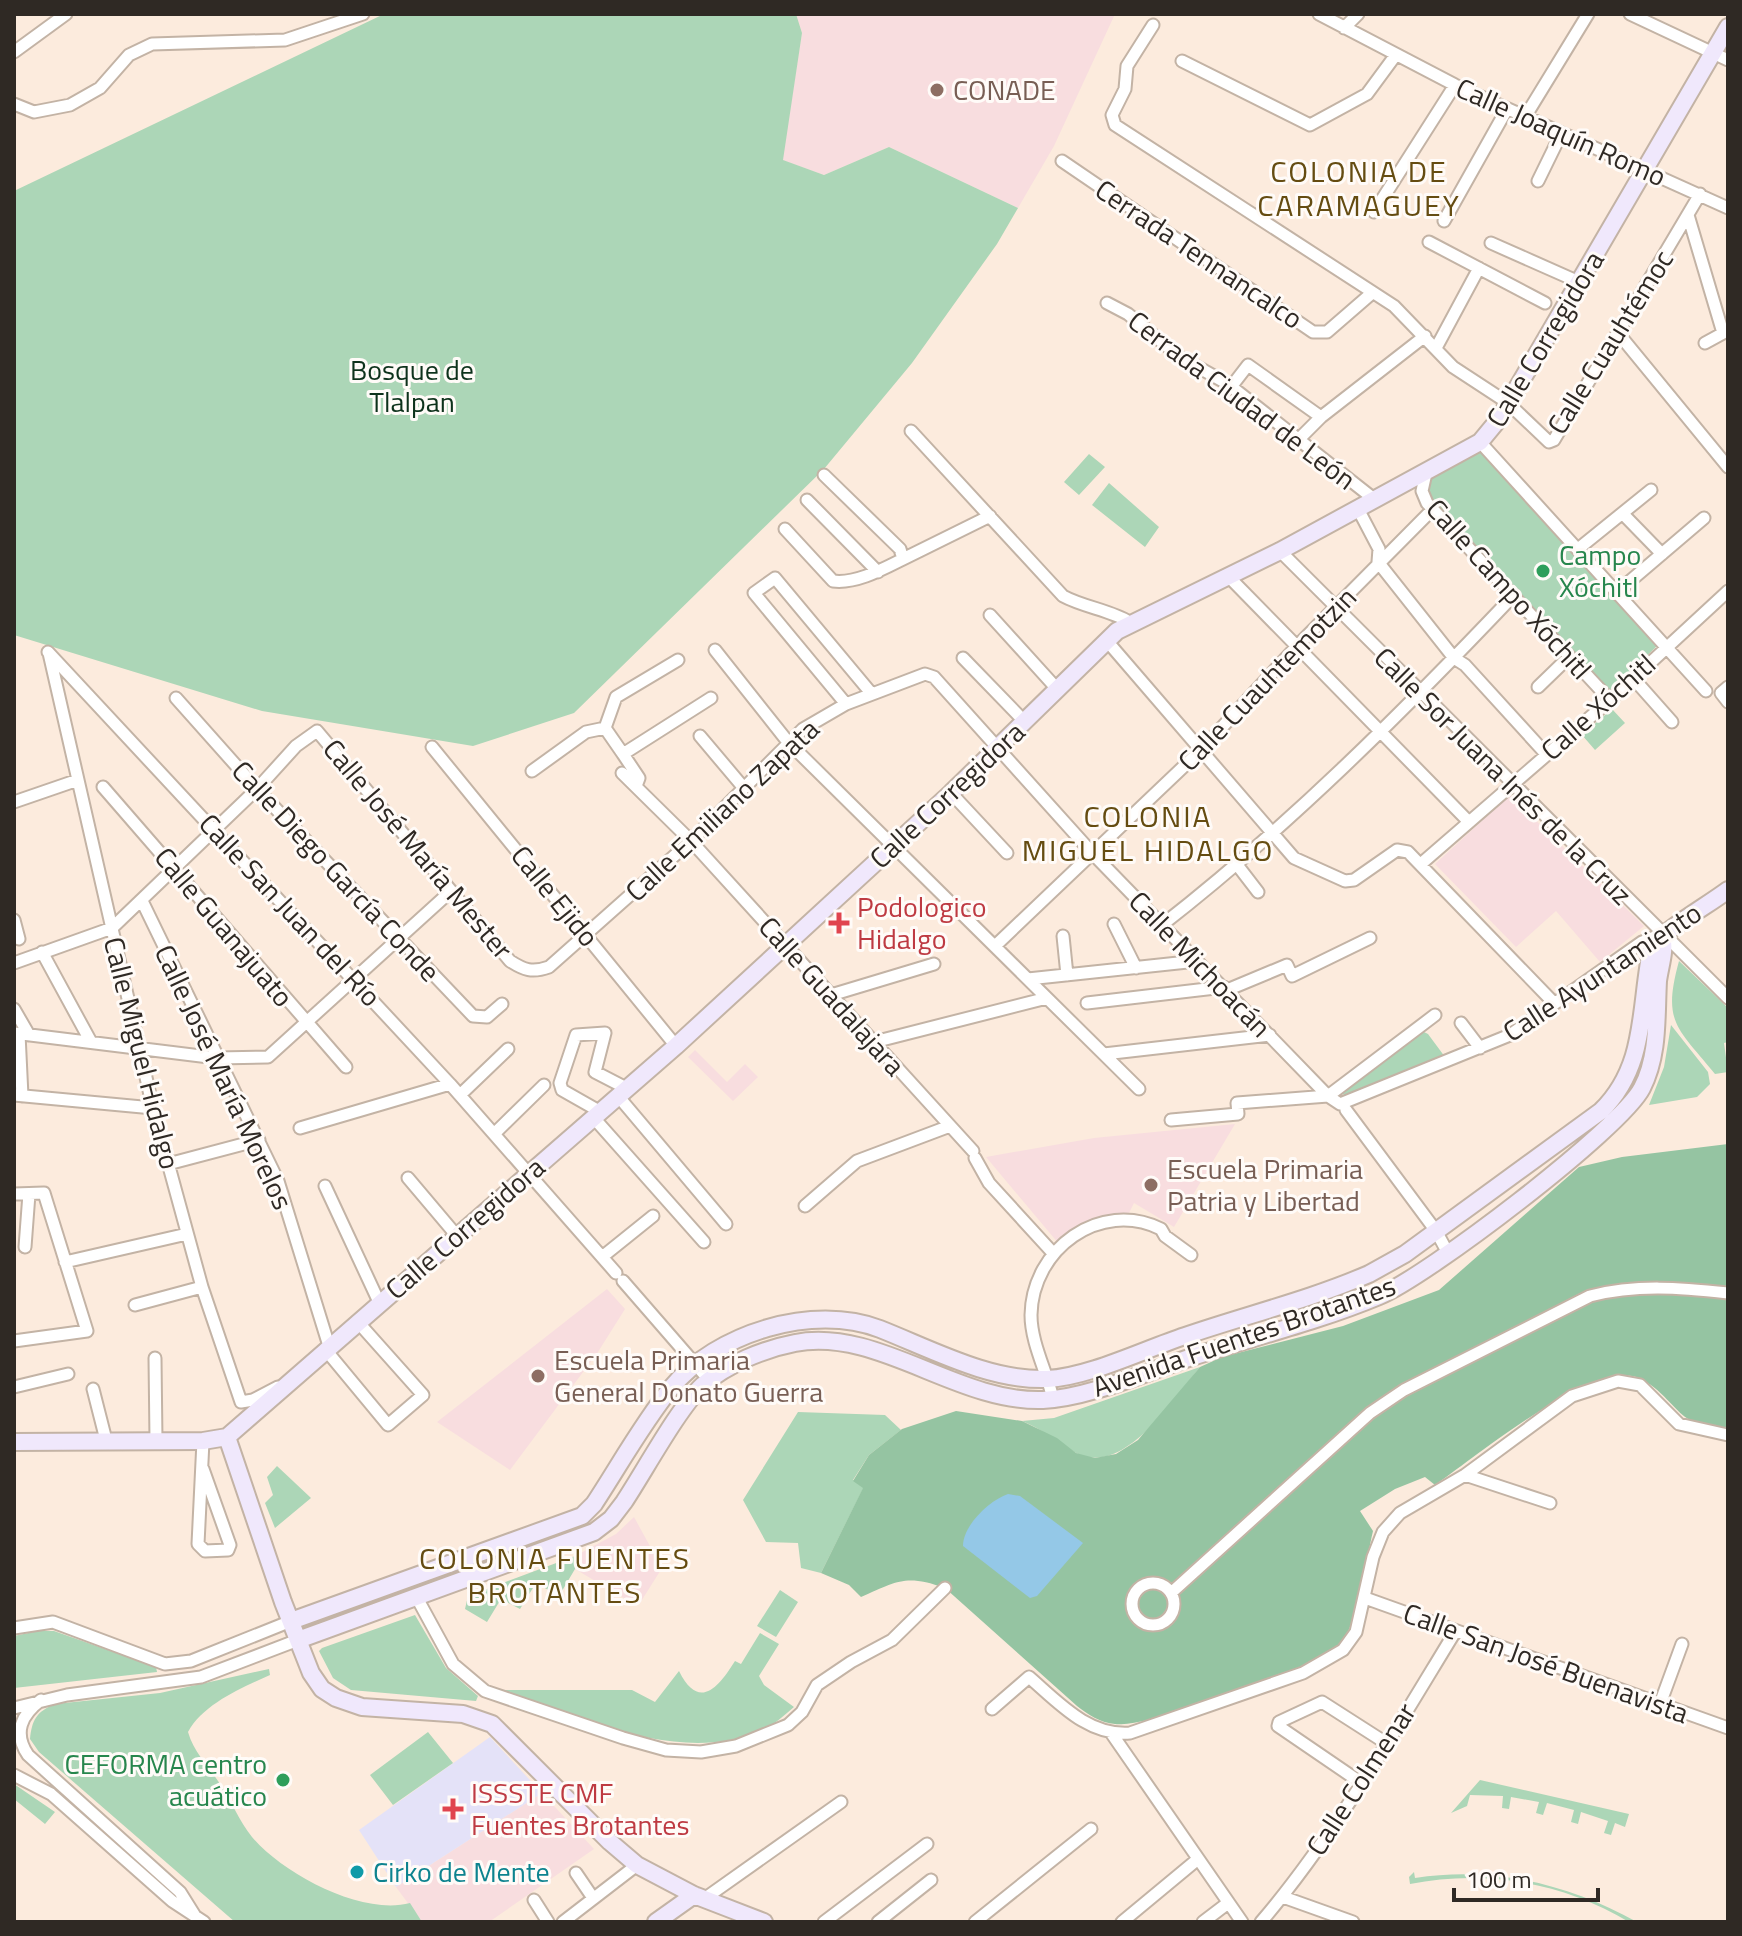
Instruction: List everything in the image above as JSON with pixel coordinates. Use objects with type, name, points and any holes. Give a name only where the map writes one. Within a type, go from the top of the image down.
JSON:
[{"type":"street","points":[[14,52],[66,14]]},
{"type":"street","points":[[14,104],[34,112],[70,105],[100,88],[129,55],[152,44],[285,40],[363,14]]},
{"type":"street","name":"Calle Joaquín Romo","points":[[1319,14],[1455,85],[1728,208]]},
{"type":"street","points":[[1344,28],[1358,14]]},
{"type":"street","points":[[1525,117],[1588,14]]},
{"type":"street","points":[[1630,14],[1720,57]]},
{"type":"street","points":[[1153,25],[1127,66],[1125,89],[1112,115],[1115,125],[1401,311],[1463,374],[1508,403]]},
{"type":"street","name":"Calle Corregidora","points":[[227,1437],[676,1046],[951,793],[1129,622],[1280,551],[1480,442],[1508,403],[1646,170],[1720,57],[1728,27]]},
{"type":"street","points":[[1182,61],[1310,125],[1367,94],[1395,56]]},
{"type":"street","points":[[1374,212],[1455,85]]},
{"type":"street","points":[[1444,221],[1507,109]]},
{"type":"street","points":[[1538,181],[1561,134]]},
{"type":"street","name":"Cerrada Tennancalco","points":[[1062,161],[1313,332],[1327,332],[1372,293]]},
{"type":"street","name":"Calle Cuauhtémoc","points":[[1508,403],[1544,440],[1554,440],[1700,194]]},
{"type":"street","points":[[1688,215],[1726,332],[1705,343]]},
{"type":"street","points":[[1429,242],[1545,303]]},
{"type":"street","points":[[1491,243],[1579,282]]},
{"type":"street","points":[[1436,348],[1479,268]]},
{"type":"street","name":"Cerrada Ciudad de León","points":[[1107,303],[1128,314],[1180,357],[1231,387],[1374,499]]},
{"type":"street","points":[[1618,333],[1728,467]]},
{"type":"street","points":[[1298,440],[1321,417],[1425,336]]},
{"type":"street","points":[[1231,387],[1248,365],[1321,417]]},
{"type":"street","points":[[911,431],[1063,596],[1129,622]]},
{"type":"street","points":[[1480,442],[1706,691]]},
{"type":"street","name":"Calle Campo Xóchitl","points":[[1426,473],[1422,491],[1432,510],[1610,700]]},
{"type":"street","points":[[824,475],[900,549],[903,559]]},
{"type":"street","points":[[1578,549],[1624,515],[1651,490]]},
{"type":"street","points":[[807,500],[878,572]]},
{"type":"street","points":[[1358,509],[1379,549],[1378,562],[1454,658],[1465,665],[1547,755]]},
{"type":"street","name":"Calle Cuauhtemotzin","points":[[995,946],[1201,750],[1298,645],[1432,510]]},
{"type":"street","points":[[1624,515],[1662,554]]},
{"type":"street","points":[[785,529],[833,581],[842,582],[878,572],[990,516]]},
{"type":"street","points":[[1616,593],[1704,518]]},
{"type":"street","name":"Calle Sor Juana Inés de la Cruz","points":[[1280,551],[1510,784],[1728,998]]},
{"type":"street","points":[[1228,576],[1468,821]]},
{"type":"street","points":[[846,704],[754,593],[775,578],[871,693]]},
{"type":"street","name":"Calle Xóchitl","points":[[1422,863],[1610,700],[1728,591]]},
{"type":"street","points":[[1162,925],[1238,866],[1380,732],[1514,595]]},
{"type":"street","points":[[990,615],[1058,690]]},
{"type":"street","points":[[1107,641],[1294,858],[1345,881],[1354,880],[1397,850],[1408,852],[1422,863],[1554,1003]]},
{"type":"street","points":[[715,650],[788,742],[1139,1089]]},
{"type":"street","name":"Calle Miguel Hidalgo","points":[[48,652],[75,781],[153,1108],[202,1287],[241,1402],[246,1403],[273,1388],[286,1386]]},
{"type":"street","name":"Calle San Juan del Río","points":[[48,652],[216,828],[495,1133],[709,1380]]},
{"type":"street","points":[[1538,687],[1569,657]]},
{"type":"street","points":[[963,658],[1025,722]]},
{"type":"street","points":[[605,728],[616,697],[678,660]]},
{"type":"street","name":"Calle Emiliano Zapata","points":[[524,970],[536,972],[549,967],[691,841],[803,729],[871,693],[921,674],[934,677]]},
{"type":"street","name":"Calle Michoacán","points":[[934,677],[1094,855],[1328,1096],[1343,1107],[1436,1231],[1448,1253]]},
{"type":"street","points":[[1633,678],[1672,722]]},
{"type":"street","points":[[1728,687],[1721,693],[1728,702]]},
{"type":"street","name":"Calle Diego García Conde","points":[[176,698],[257,789],[473,1016],[487,1017],[502,1004]]},
{"type":"street","points":[[623,754],[711,698]]},
{"type":"street","points":[[605,728],[639,778],[636,786]]},
{"type":"street","points":[[532,771],[586,732],[605,728]]},
{"type":"street","name":"Calle José María Mester","points":[[14,963],[112,928],[257,789],[296,746],[317,731],[450,892],[510,961],[524,970]]},
{"type":"street","points":[[700,736],[743,787]]},
{"type":"street","name":"Calle Ejido","points":[[432,747],[676,1046]]},
{"type":"street","name":"Calle Guadalajara","points":[[622,773],[691,841],[950,1126],[974,1154],[989,1183],[1053,1253]]},
{"type":"street","points":[[14,802],[75,781]]},
{"type":"street","name":"Calle Guanajuato","points":[[103,787],[346,1067]]},
{"type":"street","points":[[951,793],[1007,853]]},
{"type":"street","points":[[1238,866],[1258,892]]},
{"type":"street","name":"Calle Ayuntamiento","points":[[1343,1107],[1510,1035],[1642,942],[1676,929],[1728,890]]},
{"type":"street","points":[[21,1034],[217,1058],[268,1057],[450,892]]},
{"type":"street","name":"Calle José María Morelos","points":[[142,901],[278,1181],[327,1348]]},
{"type":"street","points":[[14,920],[19,939]]},
{"type":"street","points":[[1114,924],[1136,968]]},
{"type":"street","name":"Avenida Fuentes Brotantes","points":[[14,1628],[53,1622],[165,1664],[191,1661],[291,1621],[582,1516],[594,1504],[670,1388],[696,1364],[766,1328],[834,1321],[875,1327],[1006,1376],[1048,1379],[1347,1284],[1387,1265],[1436,1231],[1616,1097],[1633,1067],[1650,955],[1662,935]]},
{"type":"street","name":"Avenida Fuentes Brotantes","points":[[14,1708],[41,1700],[201,1677],[594,1532],[611,1519],[696,1392],[709,1380],[755,1355],[796,1343],[818,1342],[864,1349],[985,1393],[1011,1399],[1053,1399],[1380,1296],[1448,1253],[1604,1132],[1632,1103],[1652,1063],[1662,935]]},
{"type":"street","points":[[1063,936],[1067,975]]},
{"type":"street","points":[[1087,1003],[1226,989],[1287,965],[1292,976],[1370,938]]},
{"type":"street","points":[[42,952],[91,1042]]},
{"type":"street","points":[[1028,979],[1197,961]]},
{"type":"street","points":[[831,995],[934,964]]},
{"type":"street","points":[[874,1042],[1047,998]]},
{"type":"street","points":[[14,1009],[21,1034],[18,1096],[153,1108]]},
{"type":"street","points":[[1171,1120],[1238,1114],[1237,1103],[1328,1096],[1435,1015]]},
{"type":"street","points":[[1461,1023],[1480,1048]]},
{"type":"street","points":[[704,1242],[596,1114],[562,1090],[560,1083],[576,1035],[605,1033],[595,1072],[622,1092],[726,1224]]},
{"type":"street","points":[[1104,1054],[1270,1035]]},
{"type":"street","points":[[460,1095],[508,1049]]},
{"type":"street","points":[[300,1128],[450,1084]]},
{"type":"street","points":[[495,1133],[544,1085]]},
{"type":"street","points":[[1593,1117],[1604,1132]]},
{"type":"street","points":[[805,1206],[857,1161],[950,1126]]},
{"type":"street","points":[[168,1164],[259,1140]]},
{"type":"street","points":[[408,1178],[457,1236]]},
{"type":"street","points":[[325,1186],[379,1302]]},
{"type":"street","points":[[14,1208],[15,1194],[44,1193],[87,1331],[14,1341]]},
{"type":"street","points":[[25,1247],[29,1194]]},
{"type":"street","points":[[602,1257],[653,1216]]},
{"type":"street","points":[[1053,1399],[1031,1312],[1040,1277],[1053,1253],[1086,1228],[1123,1218],[1161,1229],[1165,1236],[1191,1255]]},
{"type":"street","points":[[65,1262],[187,1234]]},
{"type":"street","points":[[135,1305],[202,1287]]},
{"type":"street","points":[[1171,1593],[1370,1413],[1404,1390],[1590,1296],[1621,1288],[1659,1287],[1728,1293]]},
{"type":"street","points":[[327,1348],[388,1425],[423,1395],[357,1321]]},
{"type":"street","points":[[155,1358],[156,1440]]},
{"type":"street","points":[[14,1387],[68,1374]]},
{"type":"street","points":[[992,1709],[1029,1677],[1080,1721],[1112,1734],[1130,1733],[1303,1673],[1343,1650],[1356,1632],[1373,1557],[1383,1532],[1400,1513],[1465,1475],[1572,1396],[1618,1381],[1640,1385],[1679,1424],[1728,1435]]},
{"type":"street","points":[[93,1389],[106,1440]]},
{"type":"street","points":[[14,1442],[203,1441],[227,1437],[298,1640],[311,1673],[322,1689],[347,1704],[463,1714],[492,1724],[637,1865],[699,1897],[764,1922]]},
{"type":"street","points":[[203,1441],[200,1549],[228,1550],[230,1545],[203,1469]]},
{"type":"street","points":[[1465,1475],[1550,1503]]},
{"type":"street","points":[[489,1551],[495,1569]]},
{"type":"street","points":[[417,1598],[453,1664],[485,1691],[623,1738],[666,1750],[701,1752],[736,1746],[788,1725],[802,1712],[817,1685],[892,1640],[945,1588]]},
{"type":"street","name":"Calle San José Buenavista","points":[[1365,1598],[1728,1728]]},
{"type":"street","name":"Calle Colmenar","points":[[1261,1922],[1283,1897],[1360,1782],[1455,1632]]},
{"type":"street","points":[[1660,1704],[1682,1644]]},
{"type":"street","points":[[41,1700],[28,1709],[20,1726],[21,1746],[180,1892],[194,1914]]},
{"type":"street","points":[[1360,1782],[1277,1724],[1322,1702],[1386,1743]]},
{"type":"street","points":[[1112,1734],[1242,1922]]},
{"type":"street","points":[[14,1775],[51,1794],[194,1914]]},
{"type":"street","points":[[656,1922],[699,1897],[841,1802]]},
{"type":"street","points":[[975,1922],[1091,1829]]},
{"type":"street","points":[[824,1922],[927,1844]]},
{"type":"street","points":[[1122,1922],[1198,1859]]},
{"type":"street","points":[[563,1922],[637,1865]]},
{"type":"street","points":[[576,1873],[593,1898]]},
{"type":"street","points":[[878,1922],[931,1880]]},
{"type":"street","points":[[1283,1897],[1353,1922]]},
{"type":"street","points":[[534,1900],[548,1922]]},
{"type":"street","points":[[1203,1922],[1228,1903]]},
{"type":"street","points":[[178,1921],[194,1914]]},
{"type":"shaded area","name":"CONADE","points":[[796,14],[1115,14],[1054,146],[1018,208],[889,147],[824,175],[782,160],[802,33]]},
{"type":"shaded area","points":[[1510,795],[1644,926],[1600,962],[1556,911],[1516,947],[1435,864]]},
{"type":"shaded area","points":[[695,1050],[727,1082],[745,1064],[758,1077],[733,1101],[688,1057]]},
{"type":"shaded area","points":[[1235,1124],[1174,1227],[1134,1203],[1129,1213],[1083,1224],[1059,1244],[986,1157],[1094,1138]]},
{"type":"shaded area","name":"Escuela Primaria General Donato Guerra","points":[[607,1289],[625,1309],[598,1352],[510,1470],[437,1422]]},
{"type":"shaded area","points":[[634,1517],[662,1568],[640,1603],[634,1604],[575,1569],[575,1556],[616,1534]]},
{"type":"shaded area","name":"ISSSTE CMF Fuentes Brotantes","points":[[490,1737],[542,1793],[396,1887],[359,1830]]},
{"type":"shaded area","points":[[542,1793],[594,1849],[489,1922],[422,1922],[396,1887]]},
{"type":"green space","name":"Bosque de Tlalpan","points":[[384,14],[796,14],[802,33],[783,160],[824,175],[889,147],[1018,208],[997,244],[912,363],[824,469],[574,713],[473,746],[262,711],[14,635],[14,191]]},
{"type":"green space","name":"Campo Xóchitl","points":[[1480,450],[1657,646],[1608,693],[1429,497],[1429,480]]},
{"type":"green space","points":[[1089,454],[1105,467],[1079,495],[1064,482]]},
{"type":"green space","points":[[1109,483],[1159,527],[1145,547],[1092,505]]},
{"type":"green space","points":[[1612,709],[1625,723],[1595,750],[1582,735]]},
{"type":"green space","points":[[1679,961],[1728,1008],[1728,1042],[1724,1043],[1728,1072],[1715,1074],[1676,1023],[1672,998]]},
{"type":"green space","points":[[1671,1025],[1708,1072],[1710,1084],[1697,1097],[1649,1105],[1664,1067]]},
{"type":"green space","points":[[1422,1031],[1428,1034],[1445,1057],[1350,1096],[1341,1094]]},
{"type":"green space","points":[[1728,1144],[1728,1429],[1698,1424],[1641,1379],[1621,1376],[1596,1382],[1536,1413],[1435,1485],[1425,1477],[1395,1489],[1360,1511],[1373,1531],[1361,1592],[1345,1637],[1338,1646],[1297,1669],[1230,1696],[1161,1717],[1134,1723],[1110,1723],[1094,1718],[1077,1706],[945,1588],[911,1580],[861,1597],[849,1585],[821,1573],[863,1488],[853,1481],[869,1455],[902,1429],[956,1411],[1022,1421],[1057,1438],[1076,1453],[1095,1458],[1116,1454],[1138,1440],[1200,1367],[1222,1357],[1343,1326],[1439,1290],[1579,1167],[1622,1157]]},
{"type":"green space","points":[[1200,1367],[1146,1431],[1112,1454],[1094,1458],[1076,1453],[1022,1421],[1054,1418]]},
{"type":"green space","points":[[798,1412],[885,1415],[901,1430],[869,1455],[853,1480],[864,1487],[821,1573],[801,1568],[798,1543],[766,1542],[743,1500]]},
{"type":"green space","points":[[277,1466],[311,1498],[275,1528],[265,1503],[273,1495],[267,1477]]},
{"type":"green space","points":[[575,1556],[575,1569],[559,1596],[536,1583],[520,1609],[501,1599],[487,1622],[465,1609],[468,1596]]},
{"type":"green space","points":[[780,1590],[798,1602],[776,1637],[757,1626]]},
{"type":"green space","points":[[415,1615],[446,1668],[478,1696],[476,1701],[351,1690],[333,1678],[319,1651],[322,1648]]},
{"type":"green space","points":[[54,1631],[156,1667],[157,1672],[14,1688],[14,1636]]},
{"type":"green space","points":[[760,1633],[779,1644],[759,1676],[764,1685],[794,1707],[764,1730],[727,1741],[694,1743],[626,1733],[497,1690],[632,1690],[655,1702],[679,1671],[686,1683],[701,1693],[715,1687],[735,1661],[741,1664]]},
{"type":"green space","points":[[269,1669],[270,1675],[224,1698],[195,1722],[188,1732],[198,1753],[252,1837],[283,1865],[347,1898],[391,1905],[410,1903],[422,1922],[235,1922],[39,1752],[30,1739],[36,1717],[55,1704],[160,1693]]},
{"type":"green space","points":[[428,1732],[453,1763],[393,1805],[370,1775]]},
{"type":"green space","points":[[1480,1780],[1629,1814],[1625,1827],[1615,1823],[1611,1835],[1604,1833],[1608,1821],[1581,1812],[1578,1824],[1571,1822],[1574,1810],[1547,1803],[1543,1815],[1536,1813],[1539,1802],[1511,1797],[1509,1809],[1502,1808],[1503,1796],[1470,1795],[1467,1806],[1451,1813]]},
{"type":"green space","points":[[14,1784],[55,1812],[45,1824],[14,1799]]},
{"type":"green space","points":[[1414,1872],[1415,1878],[1473,1874],[1530,1881],[1584,1897],[1637,1922],[1629,1922],[1604,1908],[1550,1888],[1522,1882],[1466,1878],[1410,1884],[1409,1877]]},
{"type":"water","points":[[1008,1494],[1020,1496],[1083,1543],[1037,1596],[1030,1598],[963,1546],[972,1522],[993,1502]]},
{"type":"place","name":"CONADE","points":[[937,90]]},
{"type":"place","name":"Campo Xóchitl","points":[[1543,571]]},
{"type":"place","name":"Podologico Hidalgo","points":[[839,923]]},
{"type":"place","name":"Escuela Primaria Patria y Libertad","points":[[1151,1185]]},
{"type":"place","name":"Escuela Primaria General Donato Guerra","points":[[538,1376]]},
{"type":"place","name":"CEFORMA centro acuático","points":[[283,1780]]},
{"type":"place","name":"ISSSTE CMF Fuentes Brotantes","points":[[453,1809]]},
{"type":"place","name":"Cirko de Mente","points":[[357,1872]]},
{"type":"district","name":"COLONIA DE CARAMAGUEY","points":[[1359,189]]},
{"type":"district","name":"COLONIA MIGUEL HIDALGO","points":[[1148,834]]},
{"type":"district","name":"COLONIA FUENTES BROTANTES","points":[[555,1576]]}]
